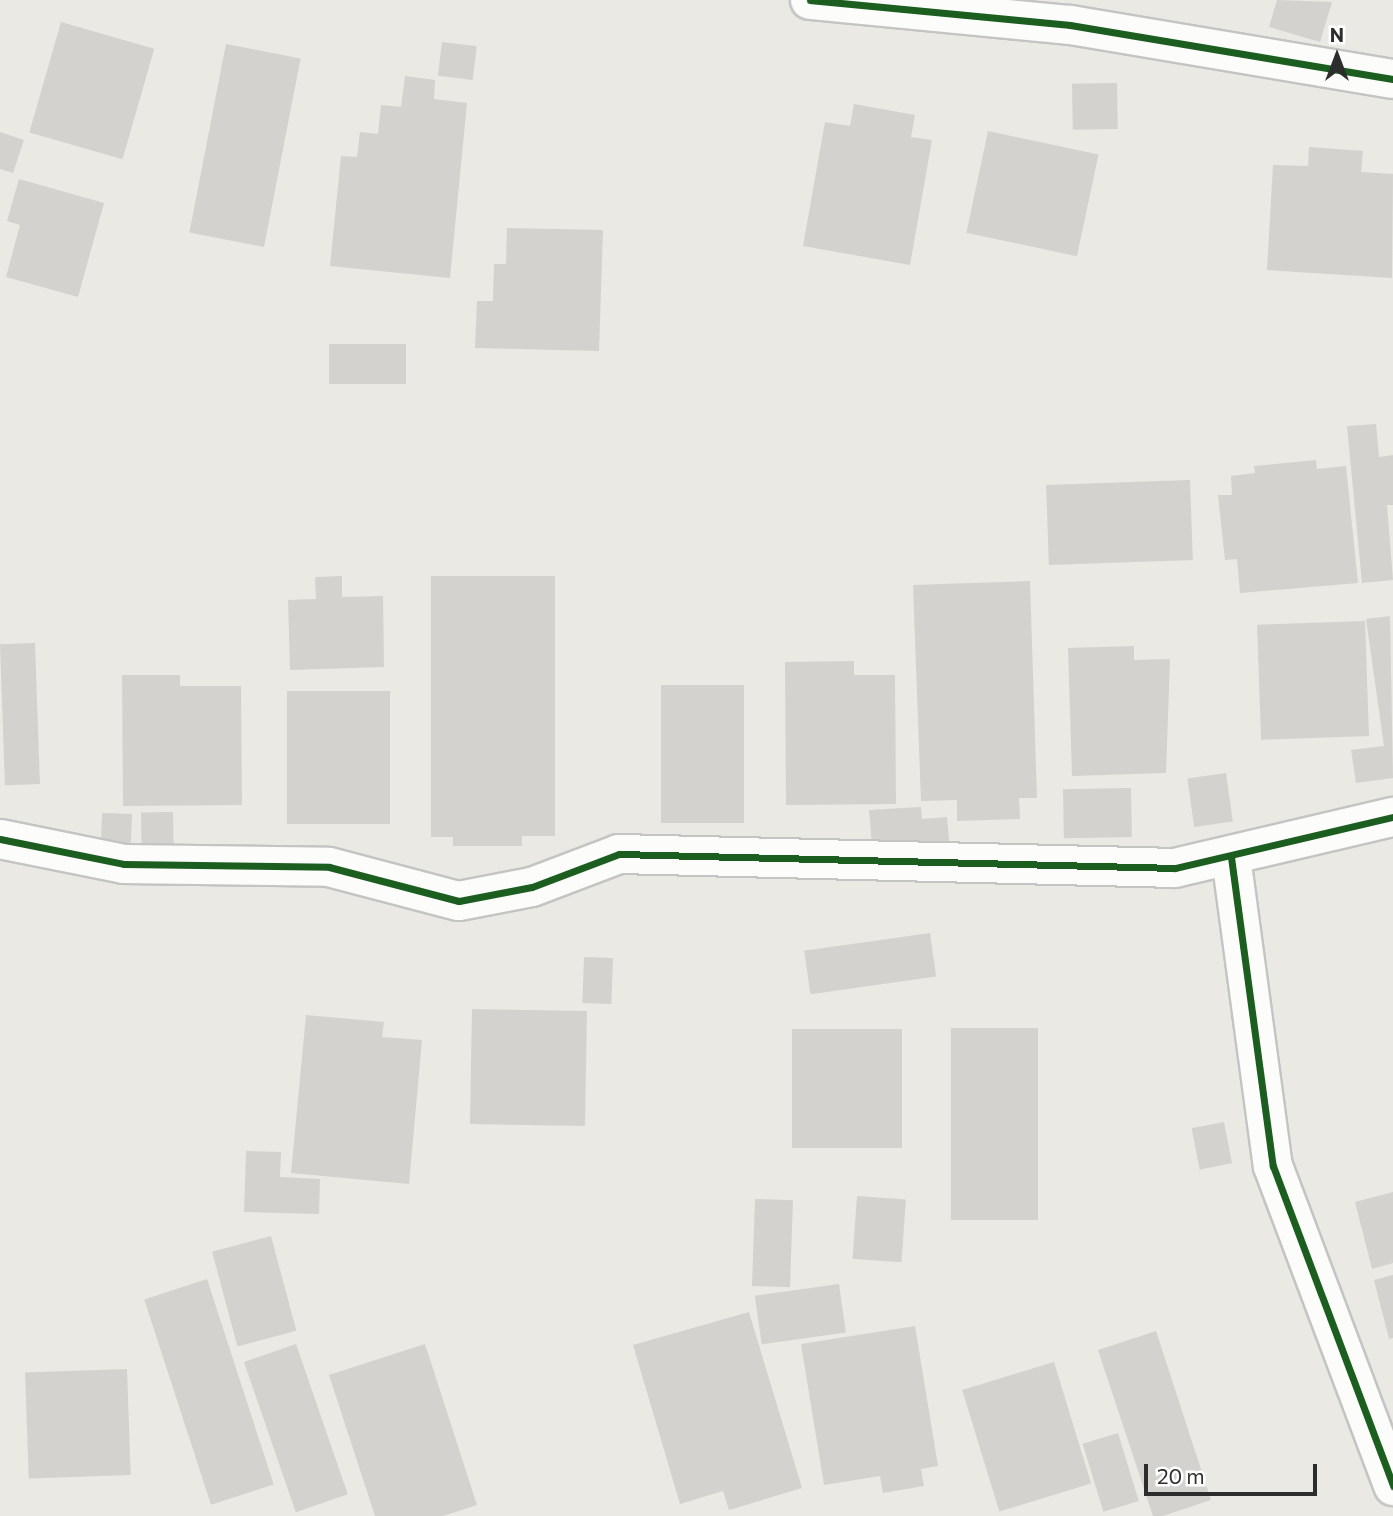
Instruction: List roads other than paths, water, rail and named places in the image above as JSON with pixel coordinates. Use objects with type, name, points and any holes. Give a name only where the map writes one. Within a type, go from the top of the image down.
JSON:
[{"type":"street","points":[[810,0],[1070,24],[1393,79]]},
{"type":"street","points":[[0,839],[124,864],[329,867],[459,901],[532,887],[619,854],[1175,868],[1393,817]]},
{"type":"street","points":[[1231,857],[1273,1166],[1393,1486]]}]
